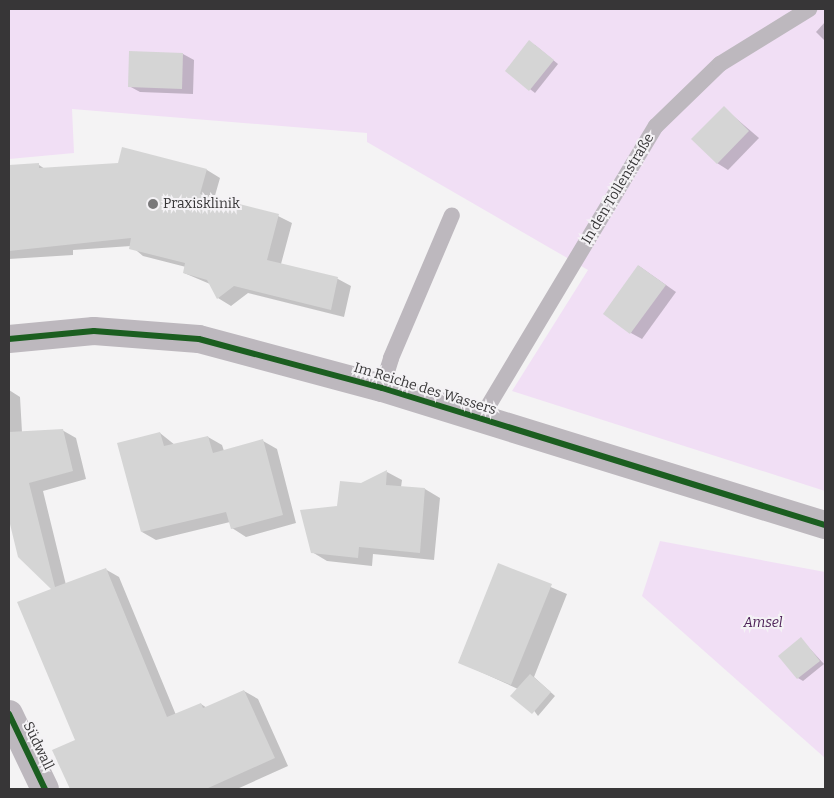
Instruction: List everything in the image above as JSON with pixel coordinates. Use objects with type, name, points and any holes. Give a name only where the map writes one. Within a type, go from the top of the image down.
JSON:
[{"type":"street","name":"Im Reiche des Wassers","points":[[9,339],[94,331],[199,338],[382,388],[825,525]]},
{"type":"street","name":"Südwall","points":[[9,714],[45,789]]},
{"type":"lane","name":"In den Tollenstraße","points":[[480,418],[656,126],[720,64],[809,9]]},
{"type":"lane","points":[[382,388],[391,358],[452,214]]},
{"type":"green space","points":[[9,9],[825,9],[825,491],[512,391],[588,270],[367,142],[367,133],[72,109],[74,153],[9,159]]},
{"type":"green space","name":"Amsel","points":[[660,541],[825,572],[825,758],[642,596]]},
{"type":"building","points":[[529,40],[554,60],[529,91],[505,71]]},
{"type":"building","points":[[129,51],[183,53],[182,89],[128,87]]},
{"type":"building","points":[[724,106],[749,131],[717,164],[691,139]]},
{"type":"building","points":[[122,147],[207,169],[200,194],[279,214],[267,260],[338,277],[331,310],[234,286],[217,299],[207,280],[183,273],[185,263],[129,249],[131,238],[9,251],[9,165],[39,163],[39,168],[118,163]]},
{"type":"building","points":[[638,265],[666,285],[630,334],[603,314]]},
{"type":"building","points":[[63,429],[73,471],[29,483],[55,587],[106,568],[167,717],[201,703],[203,708],[244,690],[275,758],[206,789],[70,789],[52,750],[75,740],[17,602],[51,589],[18,557],[9,520],[9,432]]},
{"type":"building","points":[[160,432],[164,446],[208,436],[213,453],[263,439],[283,515],[231,529],[226,512],[141,532],[117,443]]},
{"type":"building","points":[[387,470],[386,485],[425,488],[420,553],[359,547],[358,558],[311,553],[300,510],[337,506],[340,481],[361,483]]},
{"type":"building","points":[[498,563],[552,584],[511,685],[458,663]]},
{"type":"building","points":[[801,637],[820,661],[797,679],[778,656]]},
{"type":"building","points":[[530,674],[551,692],[532,714],[510,696]]},
{"type":"cycle path","points":[[9,339],[94,331],[199,339],[382,388],[825,525]]},
{"type":"cycle path","points":[[9,714],[45,789]]},
{"type":"place","name":"Praxisklinik","points":[[153,204]]}]
